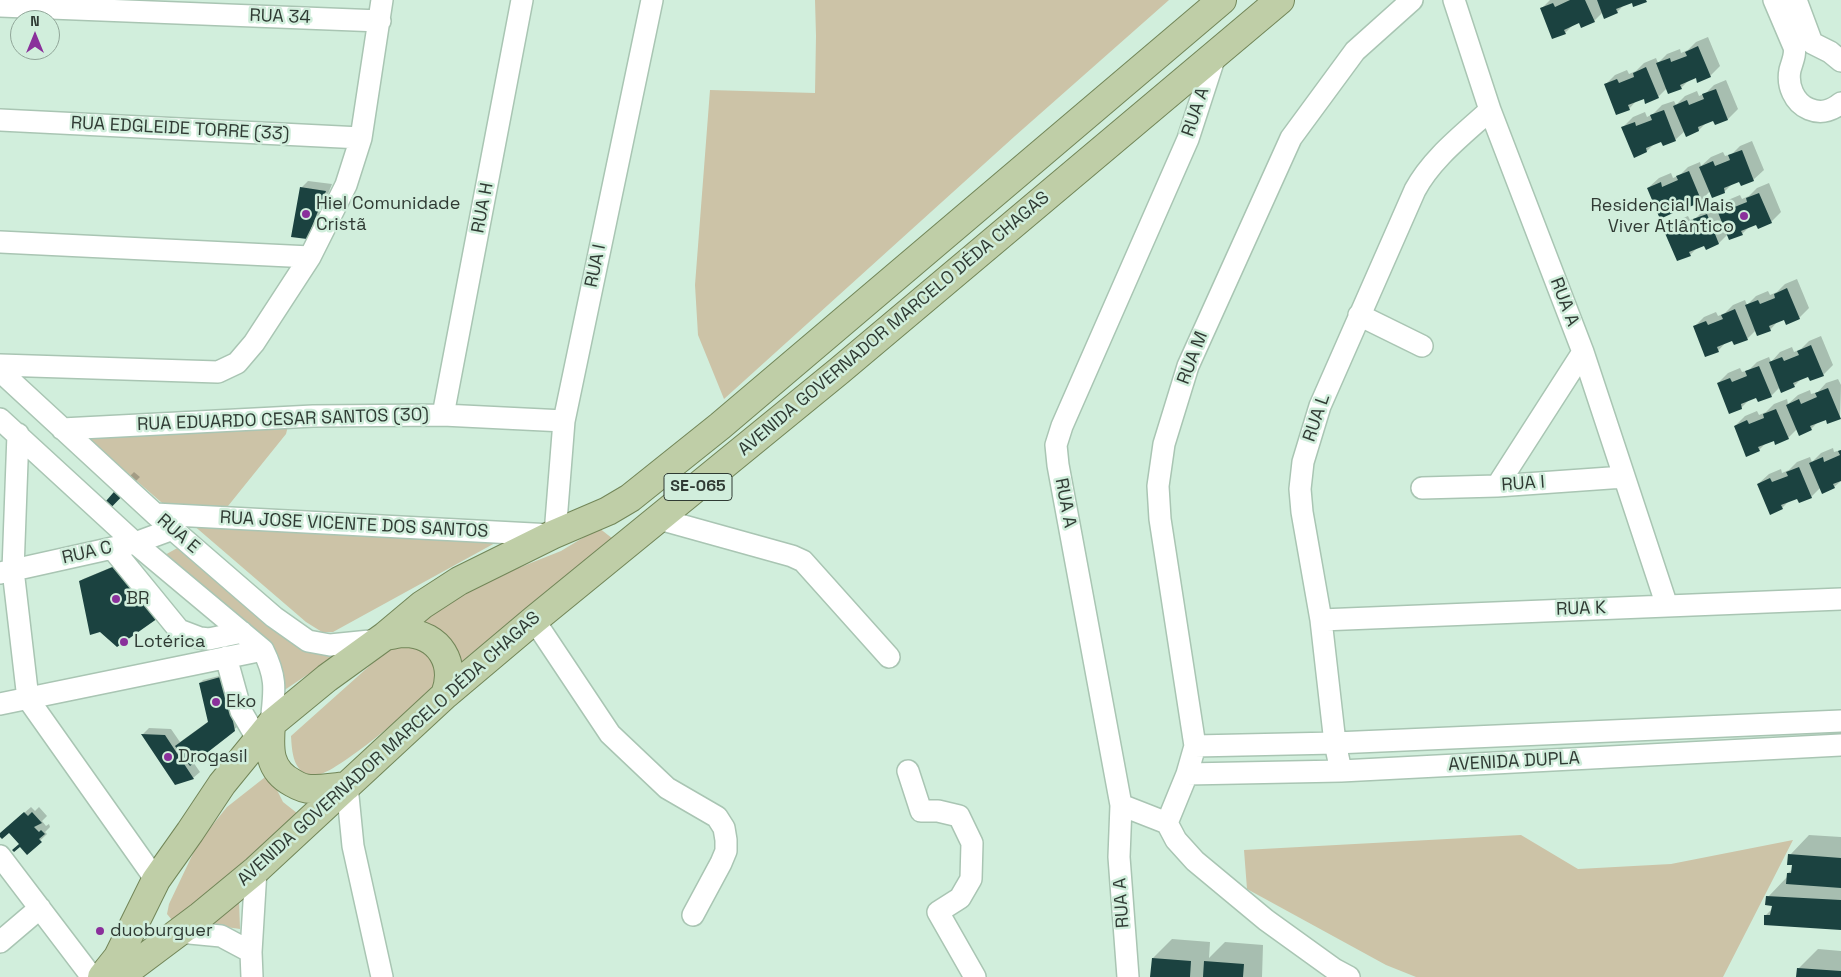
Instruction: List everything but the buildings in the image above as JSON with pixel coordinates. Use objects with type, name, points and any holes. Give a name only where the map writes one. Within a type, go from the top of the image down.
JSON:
[{"type":"main road","name":"AVENIDA GOVERNADOR MARCELO DÉDA CHAGAS","points":[[102,977],[118,956],[156,880],[222,784],[265,732],[327,678],[383,638],[422,605],[459,581],[619,505],[720,426],[1222,0]]},
{"type":"main road","name":"AVENIDA GOVERNADOR MARCELO DÉDA CHAGAS","points":[[119,977],[256,870],[445,695],[839,371],[1280,0]]},
{"type":"main road","points":[[383,638],[406,633],[430,640],[442,651],[450,670],[450,682],[445,695]]},
{"type":"main road","points":[[265,732],[277,771],[288,780],[310,789],[347,786]]},
{"type":"main road","points":[[178,932],[159,931],[153,926],[190,832]]},
{"type":"street","name":"RUA H","points":[[443,416],[522,0]]},
{"type":"street","name":"RUA I","points":[[553,535],[564,421],[652,0]]},
{"type":"street","name":"RUA M","points":[[1167,823],[1187,774],[1195,746],[1159,512],[1160,466],[1168,426],[1192,356],[1293,135],[1355,52],[1412,0]]},
{"type":"street","name":"RUA A","points":[[1454,0],[1490,110],[1583,352],[1667,606]]},
{"type":"street","points":[[1774,0],[1794,47],[1795,53],[1790,72],[1792,92],[1796,100],[1805,108],[1816,112],[1827,112],[1841,103]]},
{"type":"street","points":[[1796,0],[1812,43],[1830,52],[1841,61]]},
{"type":"street","name":"RUA 34","points":[[0,6],[381,10]]},
{"type":"street","points":[[0,366],[218,372],[237,363],[254,343],[310,256],[346,185],[361,138],[381,10]]},
{"type":"street","name":"RUA A","points":[[1128,977],[1119,857],[1121,805],[1056,446],[1062,426],[1188,139],[1215,56]]},
{"type":"street","name":"RUA L","points":[[1341,771],[1321,620],[1302,512],[1300,489],[1303,462],[1320,406],[1359,314],[1421,178],[1432,164],[1490,110]]},
{"type":"street","name":"RUA EDGLEIDE TORRE (33)","points":[[0,120],[361,138]]},
{"type":"street","points":[[0,242],[310,256]]},
{"type":"street","points":[[1359,314],[1422,346]]},
{"type":"street","points":[[1497,486],[1583,352]]},
{"type":"street","name":"RUA E","points":[[0,371],[155,514],[274,617],[308,641],[330,645],[383,638]]},
{"type":"street","name":"RUA EDUARDO CESAR SANTOS (30)","points":[[62,429],[313,416],[443,416],[564,421]]},
{"type":"street","name":"RUA E","points":[[0,419],[136,543],[263,650],[272,667],[275,685],[265,732]]},
{"type":"street","points":[[18,434],[7,571],[28,699],[156,880]]},
{"type":"street","name":"RUA I","points":[[1422,488],[1497,486],[1624,477]]},
{"type":"street","name":"RUA JOSE VICENTE DOS SANTOS","points":[[155,514],[553,535]]},
{"type":"street","points":[[659,519],[792,556],[803,561],[889,657]]},
{"type":"street","name":"RUA C","points":[[7,571],[136,543],[173,529]]},
{"type":"street","points":[[112,548],[178,630],[200,638],[209,639],[242,632]]},
{"type":"street","name":"RUA K","points":[[1321,620],[1841,599]]},
{"type":"street","points":[[534,620],[610,734],[667,788],[717,817],[724,828],[726,851],[693,915]]},
{"type":"street","points":[[0,704],[263,650]]},
{"type":"street","points":[[226,658],[241,710],[265,732]]},
{"type":"street","name":"AVENIDA DUPLA","points":[[1195,746],[1336,743],[1841,721]]},
{"type":"street","name":"AVENIDA DUPLA","points":[[1187,774],[1341,771],[1841,745]]},
{"type":"street","points":[[908,771],[921,811],[960,816],[972,843],[972,879],[960,898],[938,912],[974,977]]},
{"type":"street","points":[[347,786],[353,846],[382,977]]},
{"type":"street","points":[[1121,805],[1167,823],[1176,840],[1195,861],[1266,920],[1348,977]]},
{"type":"street","points":[[0,856],[92,977]]},
{"type":"street","points":[[252,977],[256,870]]},
{"type":"street","points":[[0,942],[40,908]]},
{"type":"street","points":[[178,932],[221,936],[252,952]]},
{"type":"shaded area","points":[[815,0],[1169,0],[1015,136],[724,399],[698,335],[695,285],[710,90],[815,93]]},
{"type":"shaded area","points":[[288,426],[286,434],[224,511],[169,509],[85,436]]},
{"type":"shaded area","points":[[192,524],[506,537],[333,632],[322,632],[306,622]]},
{"type":"shaded area","points":[[599,528],[617,542],[459,670],[411,628],[432,611],[493,578],[561,551]]},
{"type":"shaded area","points":[[181,546],[296,643],[352,645],[280,693],[281,682],[163,556]]},
{"type":"shaded area","points":[[405,642],[441,661],[438,685],[377,736],[341,763],[326,772],[316,775],[303,772],[298,767],[293,756],[291,736],[394,644]]},
{"type":"shaded area","points":[[269,774],[283,802],[302,817],[181,922],[172,920],[167,914],[169,904],[198,843],[227,807]]},
{"type":"shaded area","points":[[1521,835],[1578,869],[1671,864],[1793,840],[1723,977],[1416,977],[1386,965],[1247,889],[1244,850]]},
{"type":"shaded area","points":[[239,900],[240,929],[205,924]]},
{"type":"place","name":"Hiel Comunidade Cristã","points":[[306,214]]},
{"type":"place","name":"Residencial Mais Viver Atlântico","points":[[1744,216]]},
{"type":"place","name":"BR","points":[[116,599]]},
{"type":"place","name":"Lotérica","points":[[124,642]]},
{"type":"place","name":"Eko","points":[[216,702]]},
{"type":"place","name":"Drogasil","points":[[168,757]]},
{"type":"place","name":"duoburguer","points":[[100,931]]}]
